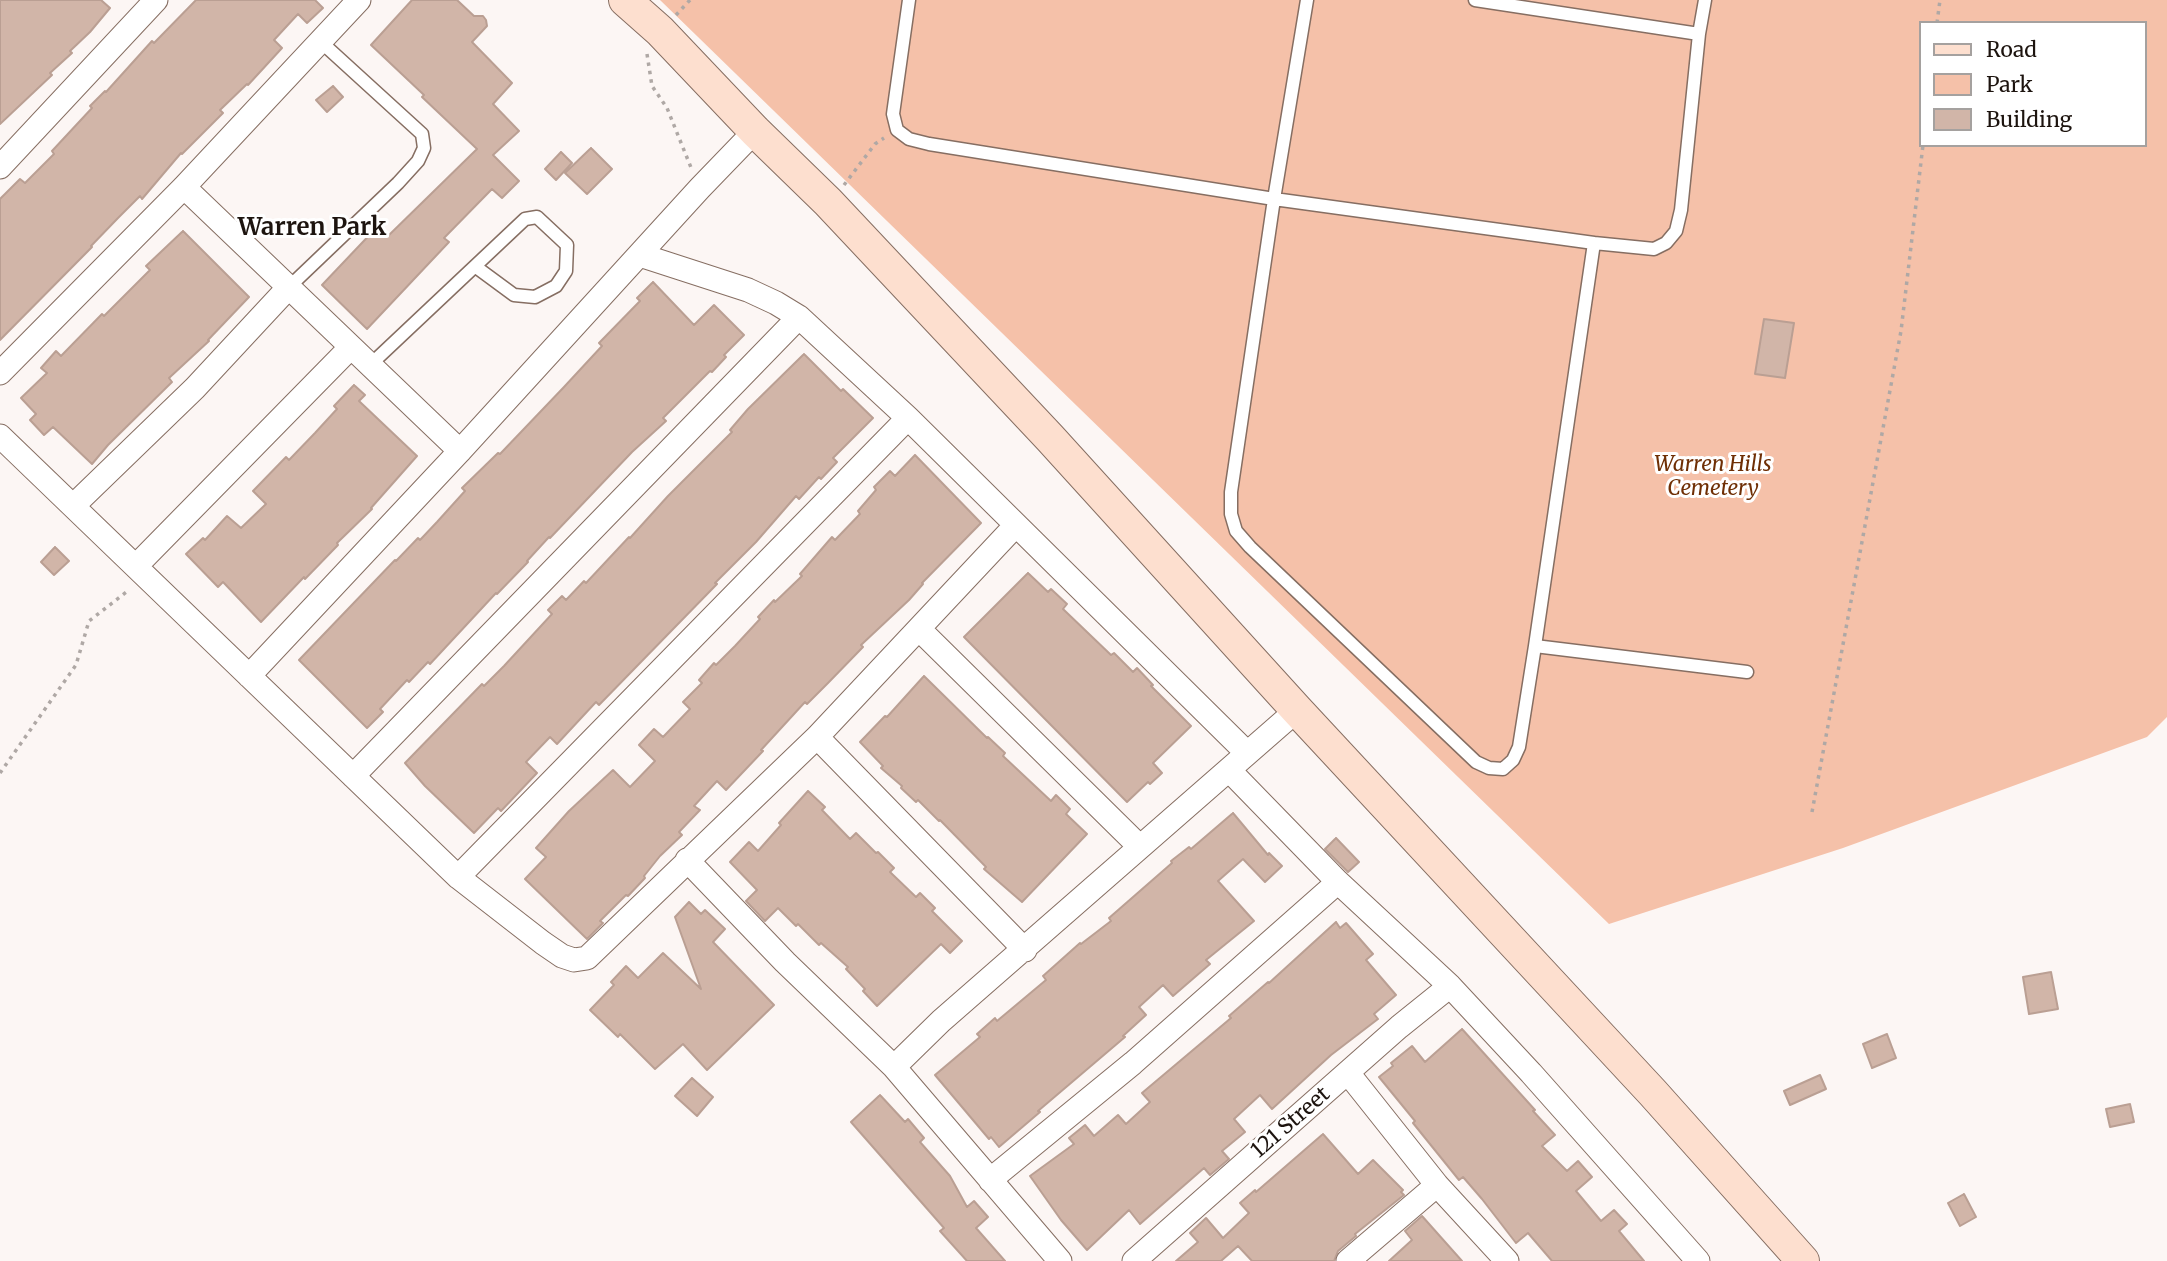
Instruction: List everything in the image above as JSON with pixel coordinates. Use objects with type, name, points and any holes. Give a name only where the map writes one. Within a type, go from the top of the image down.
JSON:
[{"type":"street","points":[[0,167],[156,0]]},
{"type":"street","points":[[0,373],[184,187],[359,0]]},
{"type":"street","points":[[632,7],[828,202],[1050,438],[1297,710],[1653,1093],[1803,1261]]},
{"type":"street","points":[[249,676],[460,452],[755,131]]},
{"type":"street","points":[[184,187],[460,452]]},
{"type":"street","points":[[640,254],[748,290],[799,317],[908,418],[1247,753]]},
{"type":"street","points":[[73,506],[195,388],[288,288]]},
{"type":"street","points":[[353,776],[799,317]]},
{"type":"street","points":[[141,572],[350,348]]},
{"type":"street","points":[[458,877],[908,418]]},
{"type":"street","points":[[0,436],[458,877],[543,943],[562,956],[574,960],[587,958],[817,737],[1016,525]]},
{"type":"street","points":[[919,629],[1140,847]]},
{"type":"street","points":[[894,1067],[941,1021],[1297,710]]},
{"type":"street","points":[[817,737],[1025,950]]},
{"type":"street","points":[[1229,770],[1338,882],[1450,986],[1698,1261]]},
{"type":"street","points":[[687,860],[786,962],[894,1067],[1060,1261]]},
{"type":"street","points":[[990,1180],[1133,1063],[1338,882]]},
{"type":"street","name":"121 Street","points":[[1134,1261],[1450,986]]},
{"type":"street","points":[[1348,1073],[1437,1185],[1507,1261]]},
{"type":"street","points":[[1348,1261],[1437,1185]]},
{"type":"lane","points":[[909,0],[894,114],[897,130],[909,139],[1273,199],[1654,249],[1666,243],[1676,230],[1681,210],[1699,34],[1705,0]]},
{"type":"lane","points":[[1307,0],[1273,199],[1231,492],[1231,514],[1236,531],[1250,547],[1476,762],[1489,768],[1503,769],[1513,760],[1519,747],[1594,243]]},
{"type":"lane","points":[[1475,0],[1699,34]]},
{"type":"lane","points":[[288,288],[398,183],[418,162],[424,148],[422,134],[320,41]]},
{"type":"lane","points":[[369,366],[524,219],[537,217],[567,244],[566,271],[556,286],[535,297],[514,295],[476,267]]},
{"type":"lane","points":[[1535,646],[1747,671]]},
{"type":"path","points":[[1937,21],[1940,0]]},
{"type":"path","points":[[632,7],[652,86],[667,108],[682,150],[700,188]]},
{"type":"path","points":[[828,202],[850,178],[874,144],[897,130]]},
{"type":"path","points":[[1812,812],[1901,331],[1923,147]]},
{"type":"path","points":[[0,773],[76,665],[89,621],[141,572]]},
{"type":"green space","name":"Warren Hills Cemetery","points":[[660,0],[2167,0],[2167,717],[2147,737],[1843,848],[1609,924]]},
{"type":"building","points":[[0,0],[101,0],[110,8],[70,51],[72,53],[50,73],[52,75],[0,124]]},
{"type":"building","points":[[196,0],[315,0],[323,8],[307,23],[298,14],[274,40],[282,48],[248,85],[220,110],[223,113],[181,153],[142,199],[140,196],[0,340],[0,199],[20,179],[25,183],[54,154],[52,151],[92,108],[90,106],[152,41],[154,43]]},
{"type":"building","points":[[412,0],[457,0],[474,16],[483,16],[486,20],[487,26],[472,42],[512,83],[493,104],[519,131],[493,155],[519,181],[502,198],[492,189],[444,238],[449,242],[367,329],[322,285],[378,226],[388,236],[477,149],[371,45]]},
{"type":"building","points":[[333,86],[343,97],[327,112],[316,100]]},
{"type":"building","points":[[591,148],[612,169],[587,194],[565,173]]},
{"type":"building","points":[[561,152],[572,163],[556,180],[545,169]]},
{"type":"building","points":[[183,231],[249,297],[209,341],[169,378],[172,382],[92,464],[53,427],[44,435],[30,420],[36,414],[21,398],[47,373],[41,368],[56,351],[61,356],[102,314],[104,316],[150,270],[146,266]]},
{"type":"building","points":[[653,282],[694,325],[714,305],[744,335],[712,372],[663,418],[666,421],[549,537],[430,664],[428,662],[409,682],[407,680],[380,709],[383,712],[367,728],[299,660],[395,560],[418,538],[420,540],[465,491],[462,488],[500,454],[564,387],[602,346],[599,343],[640,301],[637,298]]},
{"type":"building","points":[[1764,319],[1794,323],[1785,378],[1755,374]]},
{"type":"building","points":[[804,354],[873,418],[833,458],[837,462],[821,479],[819,477],[799,499],[796,496],[715,583],[717,584],[599,705],[596,702],[557,744],[550,737],[526,762],[537,773],[501,811],[498,808],[474,833],[405,763],[482,684],[484,686],[504,666],[552,614],[548,610],[562,596],[566,600],[584,581],[586,583],[732,432],[730,430],[748,409]]},
{"type":"building","points":[[354,385],[365,395],[359,401],[417,456],[372,509],[261,622],[223,582],[218,587],[186,554],[203,538],[205,540],[227,516],[241,528],[266,504],[253,491],[286,457],[289,460],[315,433],[337,409],[334,406]]},
{"type":"building","points":[[915,455],[981,523],[922,583],[909,600],[861,645],[863,647],[828,683],[807,704],[805,702],[726,790],[717,781],[694,806],[700,810],[679,832],[682,835],[660,856],[628,896],[600,921],[603,923],[587,939],[525,879],[546,857],[536,848],[569,811],[613,770],[630,787],[655,761],[639,745],[654,729],[663,737],[690,709],[683,702],[702,683],[699,680],[714,663],[716,665],[760,619],[758,617],[774,600],[775,602],[802,576],[800,574],[832,537],[835,540],[860,514],[858,511],[876,490],[874,487],[890,471],[895,476]]},
{"type":"building","points":[[55,547],[69,561],[54,575],[41,562]]},
{"type":"building","points":[[1028,573],[1048,592],[1051,589],[1067,604],[1063,609],[1111,655],[1114,653],[1133,672],[1137,668],[1191,726],[1153,763],[1162,773],[1127,802],[964,637]]},
{"type":"building","points":[[924,676],[1051,801],[1056,795],[1070,809],[1066,814],[1087,834],[1022,902],[984,869],[986,867],[940,820],[901,788],[860,742]]},
{"type":"building","points":[[808,791],[825,807],[822,810],[850,839],[856,833],[878,852],[894,868],[890,872],[916,897],[920,893],[935,908],[932,911],[962,941],[950,953],[941,944],[877,1006],[846,969],[848,967],[821,943],[819,945],[798,924],[796,926],[778,908],[765,921],[746,901],[757,890],[730,862],[749,842],[758,851]]},
{"type":"building","points":[[1233,813],[1268,855],[1269,853],[1282,866],[1265,882],[1243,859],[1218,881],[1254,921],[1206,960],[1210,964],[1173,996],[1163,985],[1139,1007],[1146,1015],[1123,1036],[1125,1037],[999,1147],[991,1137],[989,1139],[935,1075],[980,1037],[977,1034],[995,1018],[997,1021],[1046,980],[1043,976],[1080,943],[1111,921],[1109,918],[1172,863],[1171,861],[1189,847],[1191,849]]},
{"type":"building","points":[[1336,838],[1359,862],[1348,872],[1325,849]]},
{"type":"building","points":[[689,902],[701,914],[705,910],[725,929],[713,942],[774,1005],[707,1070],[683,1044],[655,1069],[620,1034],[618,1037],[590,1010],[614,985],[611,982],[626,966],[638,978],[663,953],[701,989],[675,917]]},
{"type":"building","points":[[1336,922],[1340,928],[1346,923],[1373,954],[1366,960],[1396,995],[1374,1014],[1378,1019],[1331,1055],[1272,1109],[1260,1095],[1234,1119],[1245,1132],[1222,1151],[1229,1159],[1210,1175],[1204,1168],[1140,1224],[1129,1210],[1087,1250],[1061,1220],[1030,1176],[1074,1144],[1069,1138],[1085,1125],[1094,1136],[1118,1115],[1126,1124],[1150,1102],[1142,1093],[1231,1018],[1229,1016]]},
{"type":"building","points":[[2051,972],[2058,1009],[2029,1014],[2023,977]]},
{"type":"building","points":[[1462,1029],[1555,1135],[1542,1146],[1567,1171],[1578,1161],[1592,1177],[1576,1191],[1601,1221],[1614,1210],[1627,1224],[1619,1231],[1644,1261],[1552,1261],[1528,1233],[1516,1243],[1482,1199],[1463,1177],[1459,1180],[1413,1123],[1415,1121],[1379,1077],[1412,1046],[1425,1062]]},
{"type":"building","points":[[1887,1034],[1896,1058],[1872,1068],[1863,1044]]},
{"type":"building","points":[[1820,1075],[1826,1089],[1790,1105],[1784,1091]]},
{"type":"building","points":[[692,1078],[713,1097],[697,1116],[675,1096]]},
{"type":"building","points":[[880,1095],[905,1122],[908,1119],[924,1138],[920,1142],[950,1176],[967,1207],[974,1201],[988,1217],[976,1228],[1005,1261],[967,1261],[940,1231],[944,1228],[851,1122]]},
{"type":"building","points":[[2130,1104],[2134,1122],[2110,1127],[2106,1109]]},
{"type":"building","points":[[1323,1134],[1358,1174],[1373,1160],[1403,1190],[1401,1192],[1404,1195],[1355,1234],[1356,1236],[1338,1251],[1334,1261],[1252,1261],[1238,1246],[1221,1261],[1176,1261],[1198,1242],[1190,1233],[1206,1218],[1223,1238],[1249,1213],[1240,1203]]},
{"type":"building","points":[[1964,1194],[1976,1217],[1960,1226],[1948,1203]]},
{"type":"building","points":[[1422,1216],[1462,1261],[1389,1261],[1412,1240],[1405,1231]]},
{"type":"district","name":"Warren Park","points":[[312,228]]}]
